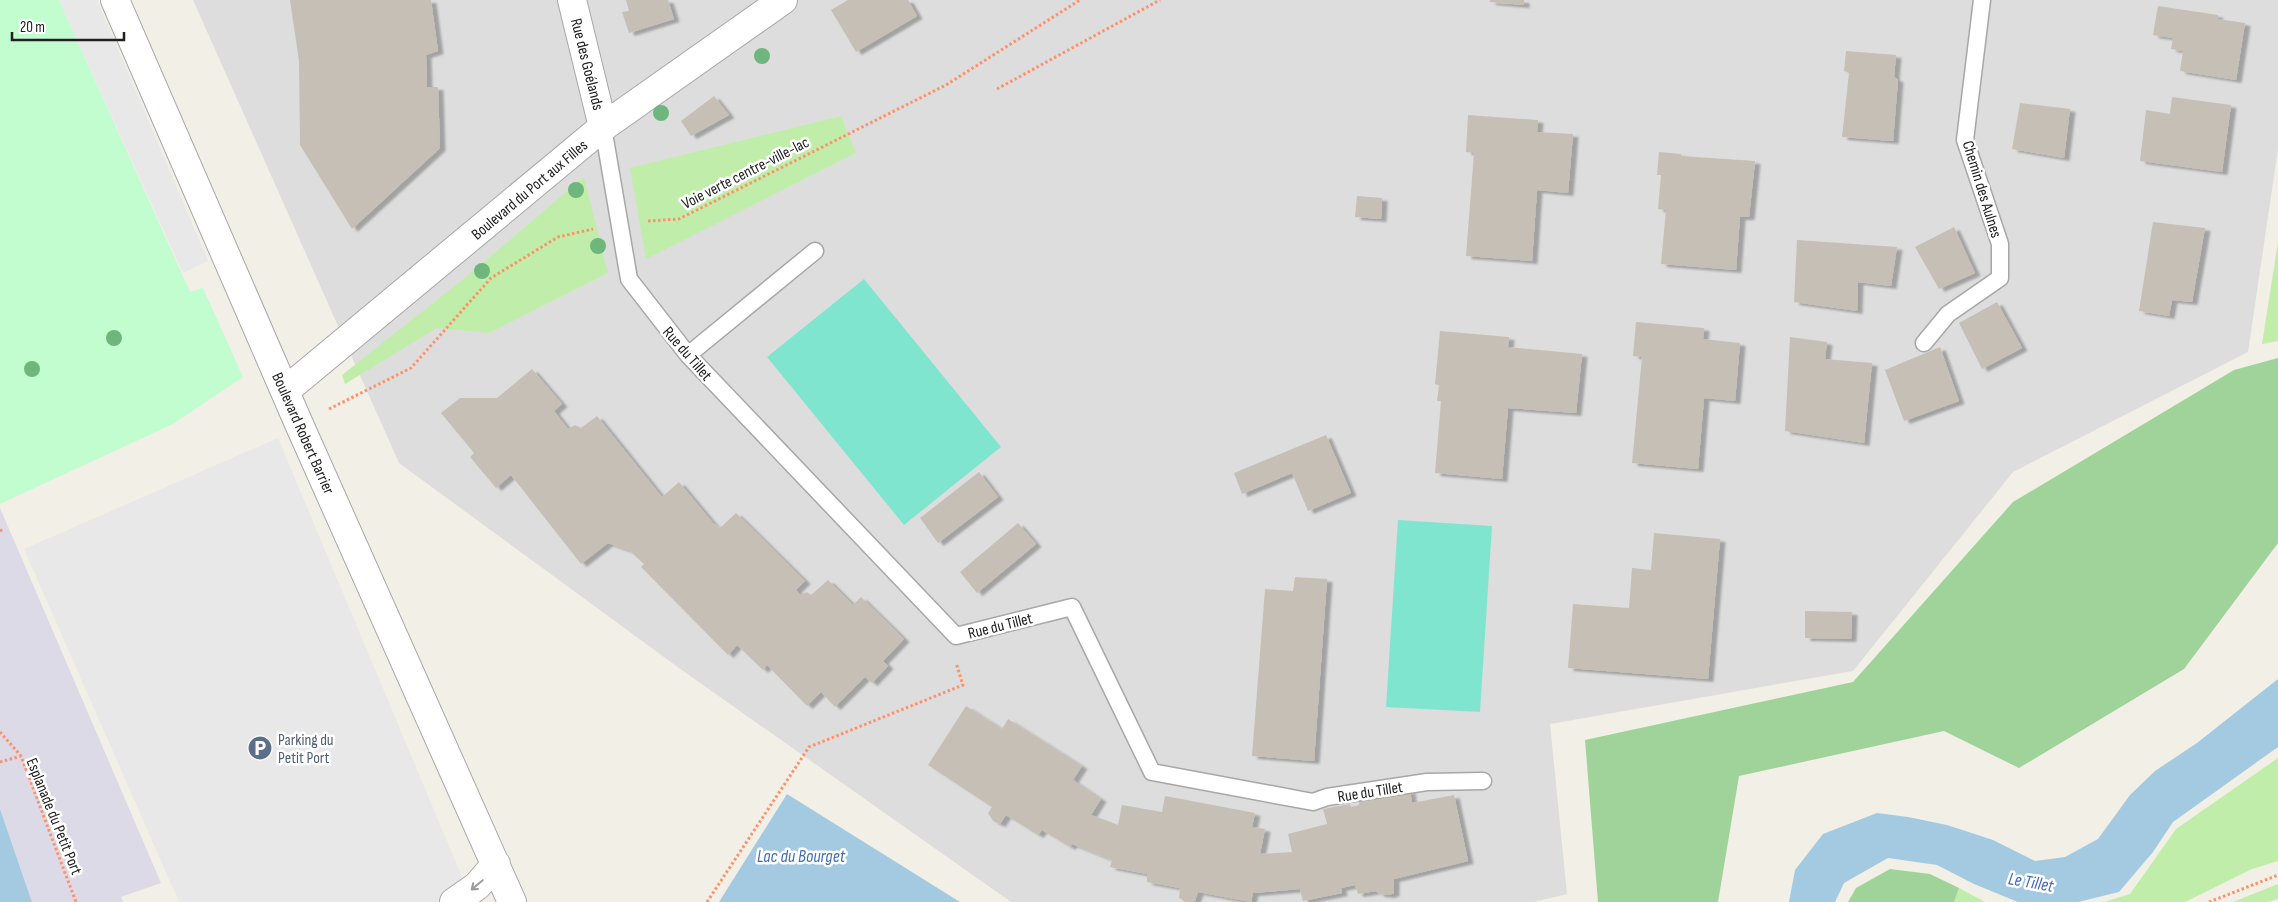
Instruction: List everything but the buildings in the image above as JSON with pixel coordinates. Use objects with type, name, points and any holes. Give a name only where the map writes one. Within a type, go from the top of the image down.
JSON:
[{"type":"street","name":"Boulevard Robert Barrier","points":[[115,0],[299,424],[512,902]]},
{"type":"street","name":"Rue des Goélands","points":[[572,0],[604,127]]},
{"type":"street","name":"Boulevard du Port aux Filles","points":[[285,391],[604,127],[783,0]]},
{"type":"street","points":[[454,902],[477,886],[496,864]]},
{"type":"lane","name":"Chemin des Aulnes","points":[[1924,343],[1948,314],[2000,278],[2000,244],[1965,140],[1982,0]]},
{"type":"lane","name":"Rue du Tillet","points":[[604,127],[629,279],[688,356],[956,636],[1072,607],[1152,772],[1313,802],[1327,797],[1427,782],[1483,781]]},
{"type":"lane","points":[[688,356],[815,250]]},
{"type":"path","name":"Voie verte centre-ville-lac","points":[[299,424],[411,368],[491,278],[558,237],[619,222],[679,219],[946,85],[1080,0]]},
{"type":"path","points":[[997,89],[1160,0]]},
{"type":"path","points":[[707,902],[809,748],[963,685],[953,655],[956,636]]},
{"type":"path","points":[[0,732],[21,756]]},
{"type":"path","name":"Esplanade du Petit Port","points":[[0,762],[21,756],[76,902]]},
{"type":"path","points":[[2209,902],[2278,875]]},
{"type":"shaded area","points":[[59,0],[97,0],[208,261],[183,273]]},
{"type":"shaded area","points":[[193,0],[2278,0],[2278,149],[2248,352],[2013,472],[1853,671],[1550,724],[1567,894],[1534,902],[1011,902],[679,668],[399,463]]},
{"type":"shaded area","name":"Parking du Petit Port","points":[[278,438],[470,896],[468,902],[179,902],[24,549]]},
{"type":"shaded area","points":[[0,508],[161,883],[121,897],[123,902],[32,902],[0,809]]},
{"type":"green space","points":[[0,0],[59,0],[190,292],[203,288],[243,377],[173,424],[0,504]]},
{"type":"green space","points":[[841,116],[856,153],[646,259],[630,168]]},
{"type":"green space","points":[[584,177],[608,273],[489,333],[437,328],[345,384],[342,375],[466,277]]},
{"type":"green space","points":[[2278,242],[2278,341],[2262,344]]},
{"type":"green space","points":[[864,279],[1001,447],[904,525],[767,357]]},
{"type":"green space","points":[[2278,358],[2278,543],[2184,669],[2019,768],[1944,731],[1739,776],[1718,902],[1598,902],[1585,740],[1853,682],[2013,502],[2234,370]]},
{"type":"green space","points":[[1398,520],[1492,526],[1480,712],[1386,707]]},
{"type":"green space","points":[[2278,758],[2278,861],[2252,869],[2185,902],[2104,902],[2130,894],[2176,829]]},
{"type":"green space","points":[[1890,869],[1930,874],[1959,888],[1954,902],[1848,902],[1856,888]]},
{"type":"green space","points":[[2278,884],[2278,899],[2267,902],[2233,902]]},
{"type":"green space","points":[[1959,888],[1985,902],[1954,902]]},
{"type":"water","name":"Le Tillet","points":[[2278,679],[2278,747],[2173,822],[2153,852],[2119,892],[2078,902],[2018,902],[1974,884],[1937,865],[1888,858],[1844,883],[1835,902],[1789,902],[1795,870],[1823,834],[1877,813],[1947,825],[1993,840],[2035,861],[2065,857],[2098,839],[2130,795],[2155,771],[2197,743]]},
{"type":"water","name":"Lac du Bourget","points":[[787,794],[960,902],[719,902]]},
{"type":"water","points":[[0,809],[32,902],[0,902]]},
{"type":"place","name":"Parking du Petit Port","points":[[260,748]]}]
